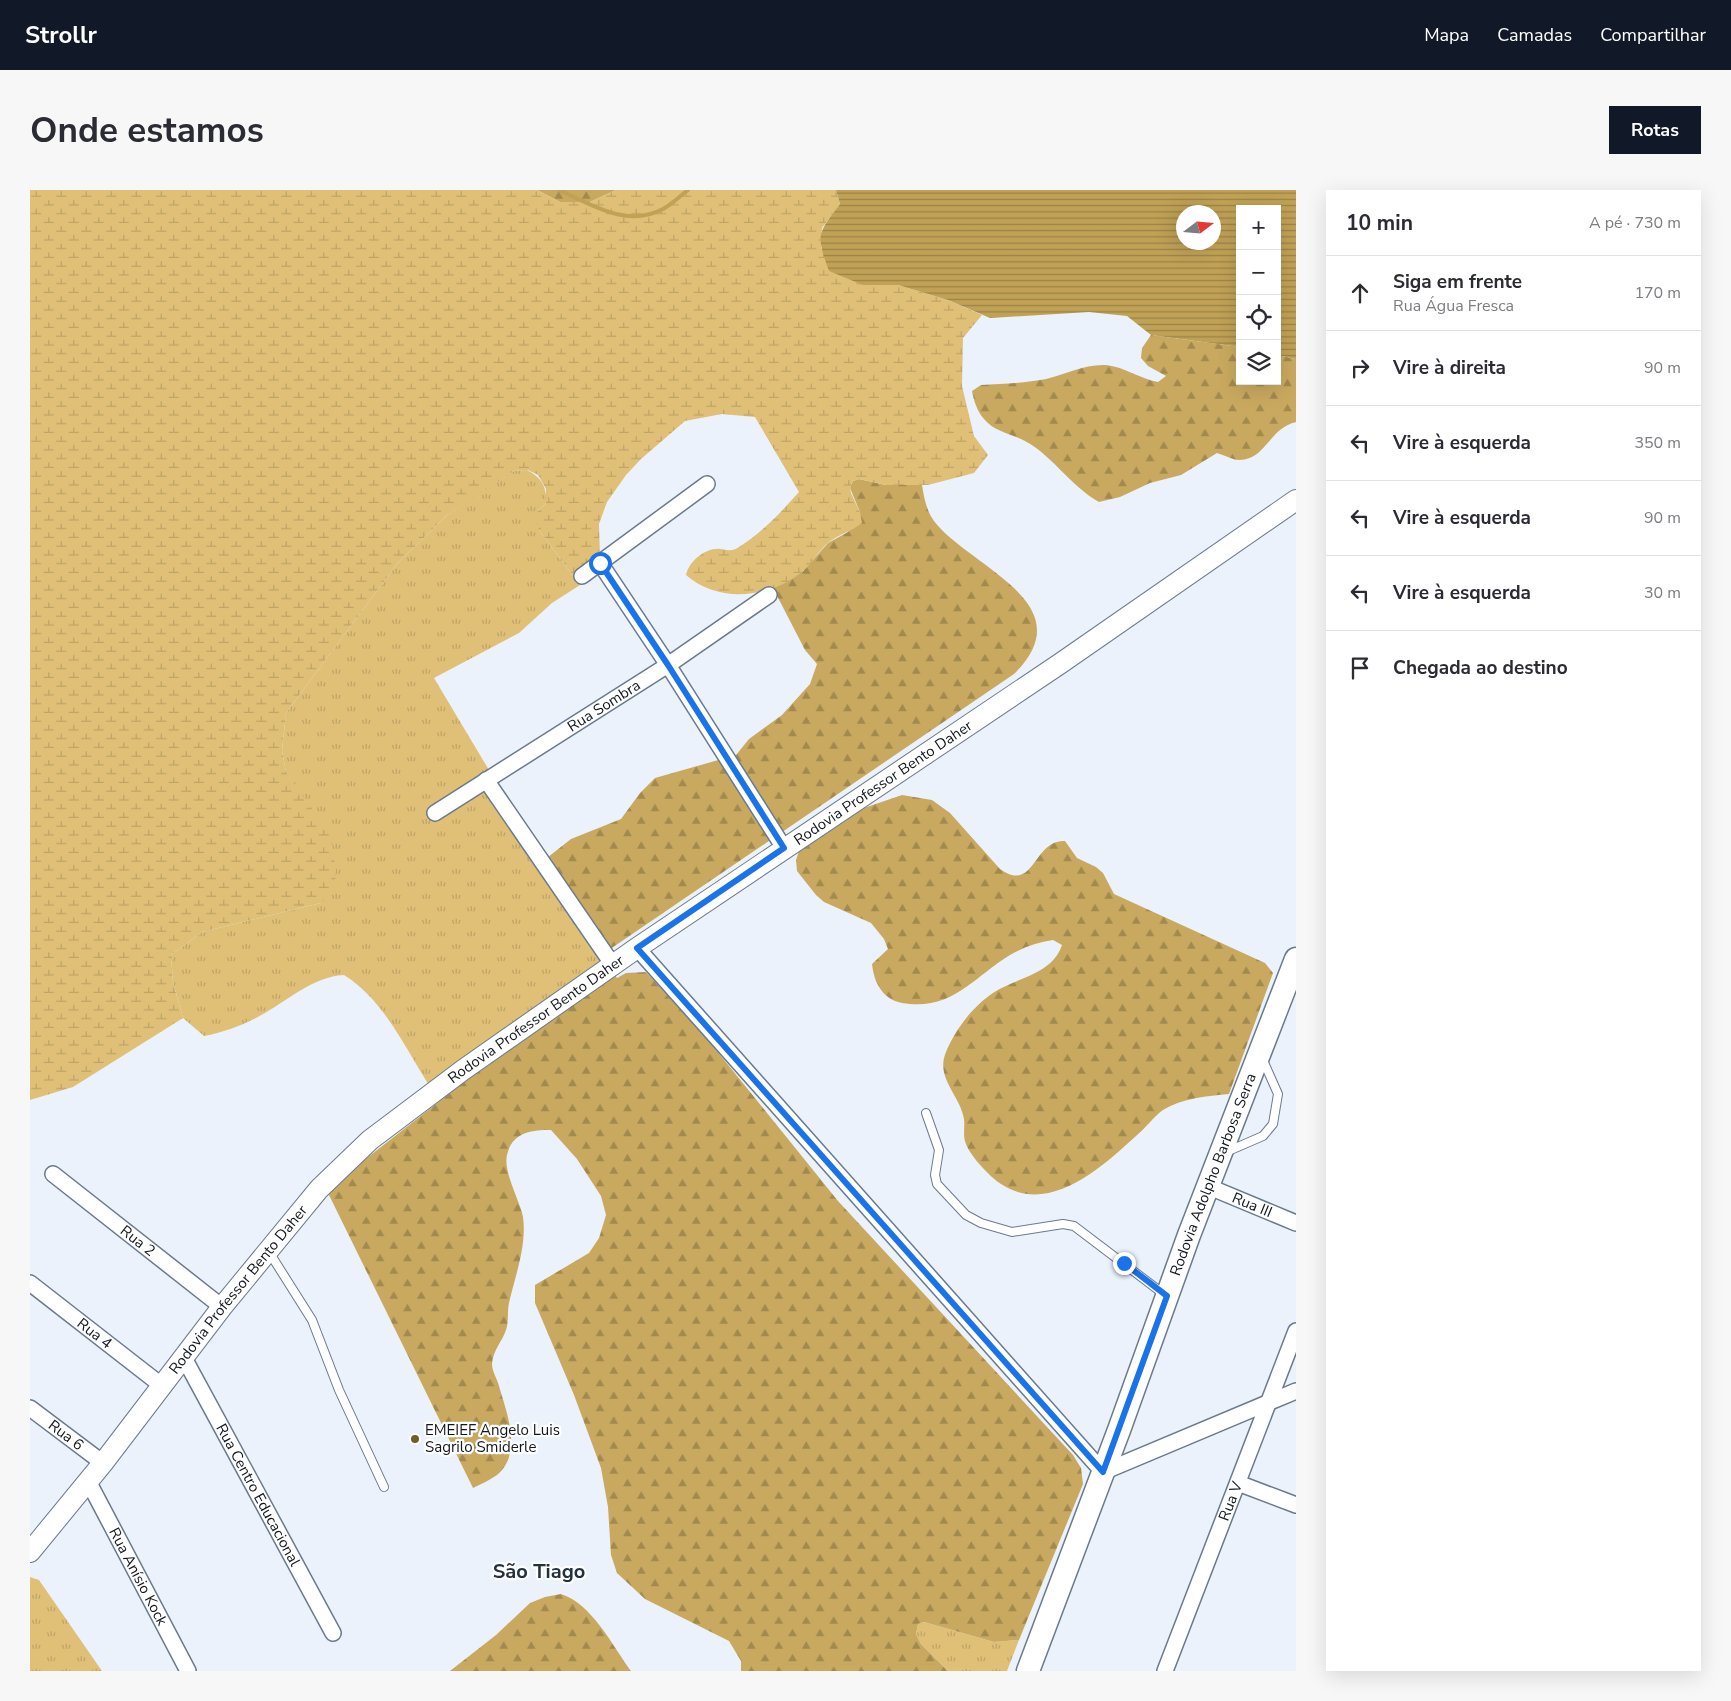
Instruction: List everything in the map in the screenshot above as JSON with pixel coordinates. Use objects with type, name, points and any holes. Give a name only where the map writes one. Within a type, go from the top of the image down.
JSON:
[{"type":"main road","name":"Rodovia Adolpho Barbosa Serra","points":[[1028,1671],[1207,1186],[1296,959]]},
{"type":"street","points":[[582,576],[707,484]]},
{"type":"street","name":"Rodovia Professor Bento Daher","points":[[33,1542],[88,1481],[183,1356],[319,1189],[370,1140],[463,1070],[612,965],[1044,674],[1296,500]]},
{"type":"street","points":[[600,563],[668,665],[784,848]]},
{"type":"street","name":"Rua Sombra","points":[[435,813],[668,665],[769,595]]},
{"type":"street","points":[[486,780],[612,965]]},
{"type":"street","points":[[637,948],[1103,1472],[1296,1391]]},
{"type":"street","name":"Rua 2","points":[[53,1174],[222,1307]]},
{"type":"street","name":"Rua III","points":[[1207,1186],[1296,1223]]},
{"type":"street","name":"Rua 4","points":[[30,1283],[161,1385]]},
{"type":"street","name":"Rua V","points":[[1165,1671],[1296,1331]]},
{"type":"street","name":"Rua Centro Educacional","points":[[183,1356],[333,1633]]},
{"type":"street","name":"Rua 6","points":[[30,1408],[103,1462]]},
{"type":"street","name":"Rua Anísio Kock","points":[[88,1481],[188,1671]]},
{"type":"street","points":[[1238,1483],[1296,1505]]},
{"type":"lane","points":[[1220,1154],[1263,1136],[1273,1124],[1278,1094],[1259,1053]]},
{"type":"lane","points":[[926,1113],[939,1150],[936,1175],[937,1184],[941,1191],[966,1215],[981,1223],[1012,1232],[1053,1225],[1074,1226],[1167,1296]]},
{"type":"lane","points":[[268,1251],[312,1320],[340,1390],[384,1487]]},
{"type":"green space","points":[[30,190],[537,190],[560,202],[590,202],[616,190],[836,190],[840,204],[822,228],[821,248],[863,285],[898,285],[948,300],[982,315],[963,338],[962,386],[974,436],[988,455],[974,473],[928,485],[886,485],[859,479],[853,481],[850,488],[851,493],[860,512],[862,523],[829,542],[803,571],[790,580],[761,592],[745,594],[729,594],[713,590],[699,584],[686,575],[694,560],[704,553],[715,549],[734,550],[748,541],[771,521],[799,492],[755,417],[722,414],[685,421],[641,459],[626,475],[607,502],[599,524],[600,557],[592,574],[580,585],[539,530],[535,520],[538,511],[546,503],[546,489],[538,475],[528,470],[514,471],[446,516],[397,564],[286,713],[282,751],[286,772],[331,836],[336,870],[334,892],[321,903],[202,932],[171,955],[173,982],[183,1018],[73,1087],[30,1100]]},
{"type":"green space","points":[[537,190],[616,190],[590,202],[560,202]]},
{"type":"green space","points":[[1151,335],[1236,346],[1236,385],[1281,385],[1281,356],[1296,359],[1296,422],[1280,430],[1262,450],[1248,459],[1237,460],[1217,453],[1181,475],[1150,483],[1120,497],[1099,502],[1079,487],[1041,452],[1021,439],[988,423],[976,406],[972,391],[981,385],[1046,379],[1090,366],[1113,366],[1158,382],[1166,376],[1148,366],[1141,358],[1142,348]]},
{"type":"green space","points":[[527,470],[540,480],[546,492],[546,503],[538,511],[539,530],[580,585],[552,603],[519,633],[434,678],[600,956],[610,968],[440,1101],[386,1016],[360,987],[344,975],[312,984],[265,1013],[243,1024],[204,1036],[183,1018],[173,982],[171,955],[202,932],[321,903],[297,789],[286,772],[282,751],[286,713],[397,564],[446,516],[514,471]]},
{"type":"green space","points":[[859,479],[886,485],[922,485],[927,508],[934,521],[950,538],[1014,588],[1030,607],[1037,627],[1033,649],[1014,674],[600,956],[543,861],[571,839],[621,819],[640,793],[655,778],[736,755],[749,739],[782,715],[810,684],[817,664],[805,650],[773,588],[803,571],[828,543],[848,532],[860,512],[850,488],[853,481]]},
{"type":"green space","points":[[902,795],[932,800],[950,813],[1000,869],[1012,875],[1020,875],[1028,871],[1046,848],[1054,843],[1065,841],[1077,858],[1096,867],[1103,873],[1114,894],[1265,963],[1273,973],[1229,1094],[1187,1100],[1170,1106],[1091,1173],[1074,1184],[1056,1191],[1038,1194],[1019,1192],[1001,1184],[991,1176],[980,1165],[967,1146],[964,1136],[962,1110],[946,1078],[943,1061],[954,1035],[978,1005],[993,993],[1042,969],[1057,955],[1062,945],[1053,940],[1021,950],[1010,955],[961,991],[935,1002],[920,1004],[902,1003],[884,994],[877,983],[872,964],[888,949],[884,939],[871,923],[824,902],[816,895],[797,871],[796,860],[799,851],[807,843],[835,828],[861,809]]},
{"type":"green space","points":[[610,968],[617,978],[626,973],[646,972],[704,1035],[838,1201],[1073,1455],[1081,1468],[1083,1484],[1019,1640],[994,1642],[924,1622],[918,1624],[916,1634],[921,1644],[948,1671],[741,1671],[741,1661],[729,1641],[645,1599],[617,1573],[611,1555],[608,1507],[601,1468],[574,1395],[535,1303],[535,1285],[589,1253],[599,1238],[606,1215],[601,1196],[577,1159],[551,1130],[530,1132],[518,1137],[513,1141],[507,1155],[507,1170],[521,1210],[524,1228],[520,1261],[509,1303],[507,1327],[494,1354],[492,1364],[509,1421],[511,1445],[505,1466],[497,1475],[473,1488],[329,1195],[331,1186]]},
{"type":"green space","points":[[30,1577],[39,1580],[102,1671],[30,1671]]},
{"type":"green space","points":[[561,1594],[572,1599],[592,1616],[601,1626],[631,1671],[450,1671],[496,1635],[530,1603],[545,1597]]},
{"type":"green space","points":[[924,1622],[994,1642],[1019,1640],[1007,1671],[948,1671],[921,1644],[916,1634],[918,1624]]},
{"type":"shaded area","points":[[836,190],[1296,190],[1296,359],[1281,356],[1281,205],[1236,205],[1236,346],[1151,335],[1127,316],[1089,312],[990,318],[948,300],[898,285],[863,285],[829,271],[821,242],[821,235],[827,222],[840,204]]},
{"type":"waterway","points":[[559,190],[597,208],[623,215],[636,216],[650,214],[663,209],[688,190]]},
{"type":"place","name":"EMEIEF Angelo Luis Sagrilo Smiderle","points":[[415,1439]]},
{"type":"district","name":"São Tiago","points":[[539,1571]]},
{"type":"route","points":[[600,563],[668,665],[784,848],[637,948],[1103,1472],[1167,1296],[1124,1263]]}]
